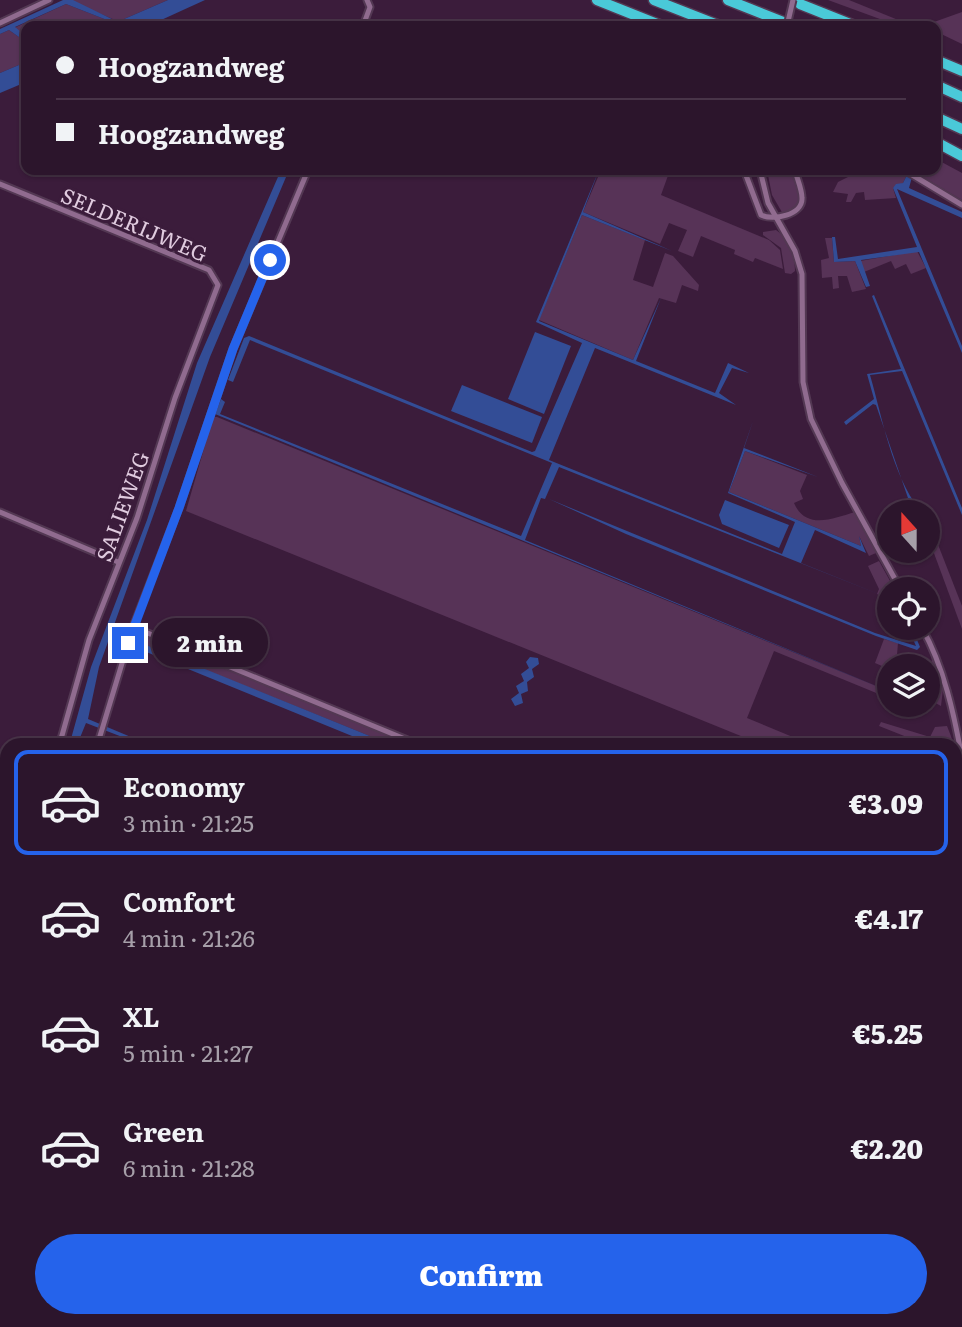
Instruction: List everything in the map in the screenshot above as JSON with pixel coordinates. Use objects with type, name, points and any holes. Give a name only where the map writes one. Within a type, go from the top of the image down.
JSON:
[{"type":"highway","points":[[597,0],[650,21]]},
{"type":"highway","points":[[654,0],[707,21]]},
{"type":"highway","points":[[728,0],[778,21]]},
{"type":"highway","points":[[797,2],[843,21]]},
{"type":"highway","points":[[941,62],[962,71]]},
{"type":"highway","points":[[941,87],[962,97]]},
{"type":"highway","points":[[941,119],[962,129]]},
{"type":"highway","points":[[941,145],[962,156]]},
{"type":"street","points":[[0,23],[49,0]]},
{"type":"street","points":[[365,21],[370,7],[367,0]]},
{"type":"street","points":[[787,21],[797,2]]},
{"type":"street","points":[[100,738],[133,627],[179,508],[233,349],[306,175]]},
{"type":"street","points":[[746,175],[761,215],[777,219],[799,208],[802,199],[796,175]]},
{"type":"street","points":[[761,175],[766,195],[795,251],[802,274],[803,382],[811,419],[894,577]]},
{"type":"street","points":[[912,175],[962,205]]},
{"type":"street","name":"SELDERIJWEG","points":[[0,184],[209,270],[217,279]]},
{"type":"street","name":"SALIEWEG","points":[[61,738],[89,640],[137,517],[175,398],[218,285],[217,279]]},
{"type":"street","points":[[0,512],[118,562]]},
{"type":"street","points":[[133,627],[403,738]]},
{"type":"street","points":[[927,640],[940,670],[957,738]]},
{"type":"shaded area","points":[[168,0],[120,21],[114,21],[70,1]]},
{"type":"shaded area","points":[[828,0],[849,0],[901,21],[885,21]]},
{"type":"shaded area","points":[[66,4],[109,21],[29,21]]},
{"type":"shaded area","points":[[962,12],[962,44],[941,34],[941,21],[937,21]]},
{"type":"shaded area","points":[[9,30],[21,38],[21,64],[0,73],[0,34]]},
{"type":"shaded area","points":[[941,162],[962,173],[962,200],[920,175],[941,175]]},
{"type":"shaded area","points":[[599,175],[668,175],[661,195],[769,240],[780,250],[783,269],[755,258],[753,262],[734,254],[735,250],[701,236],[693,257],[678,251],[687,230],[669,223],[660,244],[583,212]]},
{"type":"shaded area","points":[[768,175],[795,175],[801,195],[795,209],[783,214],[772,195]]},
{"type":"shaded area","points":[[852,175],[907,175],[903,183],[893,188],[896,198],[865,200],[864,192],[856,193],[851,202],[846,202],[848,194],[833,192],[838,182]]},
{"type":"shaded area","points":[[582,215],[645,240],[633,280],[653,287],[665,253],[673,256],[699,285],[698,291],[682,285],[676,303],[659,298],[633,360],[539,320]]},
{"type":"shaded area","points":[[776,230],[784,238],[794,259],[795,271],[791,274],[785,273],[781,248],[763,235],[763,232]]},
{"type":"shaded area","points":[[825,238],[832,238],[834,262],[855,261],[866,289],[852,292],[847,276],[838,276],[839,288],[833,289],[832,277],[822,278],[821,260],[829,258]]},
{"type":"shaded area","points":[[917,251],[926,268],[911,274],[906,264],[895,269],[891,261],[864,272],[860,261]]},
{"type":"shaded area","points":[[213,417],[877,686],[877,693],[774,651],[747,718],[795,738],[746,738],[186,511]]},
{"type":"shaded area","points":[[745,451],[807,475],[800,491],[803,499],[794,503],[806,517],[821,520],[855,512],[876,553],[869,556],[859,536],[861,546],[729,492]]},
{"type":"shaded area","points":[[940,550],[962,606],[962,629],[938,564]]},
{"type":"shaded area","points":[[877,562],[888,577],[877,577],[877,585],[868,566]]},
{"type":"shaded area","points":[[136,633],[395,738],[375,738],[141,644],[133,644]]},
{"type":"shaded area","points":[[884,640],[898,643],[897,654],[878,654]]},
{"type":"shaded area","points":[[940,679],[943,689],[940,705]]},
{"type":"shaded area","points":[[881,722],[930,737],[935,727],[947,726],[951,738],[909,738],[879,726]]},
{"type":"water","points":[[63,0],[73,0],[116,21],[109,21],[66,4],[28,21],[21,21],[21,24],[15,27],[21,32],[21,38],[9,30],[0,34],[0,29]]},
{"type":"water","points":[[168,0],[205,0],[159,21],[120,21]]},
{"type":"water","points":[[21,64],[21,84],[0,93],[0,73]]},
{"type":"water","points":[[279,175],[287,175],[210,357],[99,667],[88,719],[133,738],[125,738],[86,723],[80,738],[71,738],[91,667],[147,520],[197,363]]},
{"type":"water","points":[[597,175],[583,212],[672,251],[582,215],[539,321],[633,360],[661,298],[636,361],[715,393],[728,363],[749,373],[732,368],[719,393],[736,405],[595,348],[549,460],[782,554],[795,522],[728,493],[753,421],[744,448],[818,477],[745,451],[729,492],[861,546],[859,536],[866,553],[815,530],[801,563],[877,593],[559,467],[545,499],[541,498],[525,540],[877,686],[215,414],[221,399],[225,402],[220,414],[521,536],[552,463],[250,340],[233,382],[228,380],[244,338],[249,336],[532,452],[535,451],[582,343],[536,322]]},
{"type":"water","points":[[907,175],[912,177],[909,188],[962,212],[962,218],[897,189],[962,346],[962,353],[919,252],[861,260],[870,286],[866,287],[855,261],[834,262],[832,237],[835,237],[838,259],[917,247],[893,188],[896,184],[903,183]]},
{"type":"water","points":[[874,295],[962,508],[962,515],[902,371],[870,375],[885,431],[876,405],[873,404],[846,425],[844,422],[874,399],[867,374],[901,369],[872,296]]},
{"type":"water","points":[[535,332],[571,346],[544,414],[508,399]]},
{"type":"water","points":[[462,385],[542,417],[532,443],[451,411]]},
{"type":"water","points":[[900,476],[913,500],[905,500],[908,498]]},
{"type":"water","points":[[549,499],[877,634],[877,636],[876,636],[626,534]]},
{"type":"water","points":[[725,500],[789,525],[779,548],[722,524],[719,515]]},
{"type":"water","points":[[888,640],[916,646],[913,640],[917,640],[920,647],[917,650]]},
{"type":"water","points":[[141,643],[375,738],[355,738],[139,649]]},
{"type":"water","points":[[530,657],[538,658],[539,664],[532,669],[534,677],[527,682],[528,691],[521,694],[523,703],[515,706],[511,699],[519,693],[516,686],[524,681],[521,674],[529,668],[526,662]]},
{"type":"route","points":[[128,643],[179,508],[210,410],[270,260]]}]
